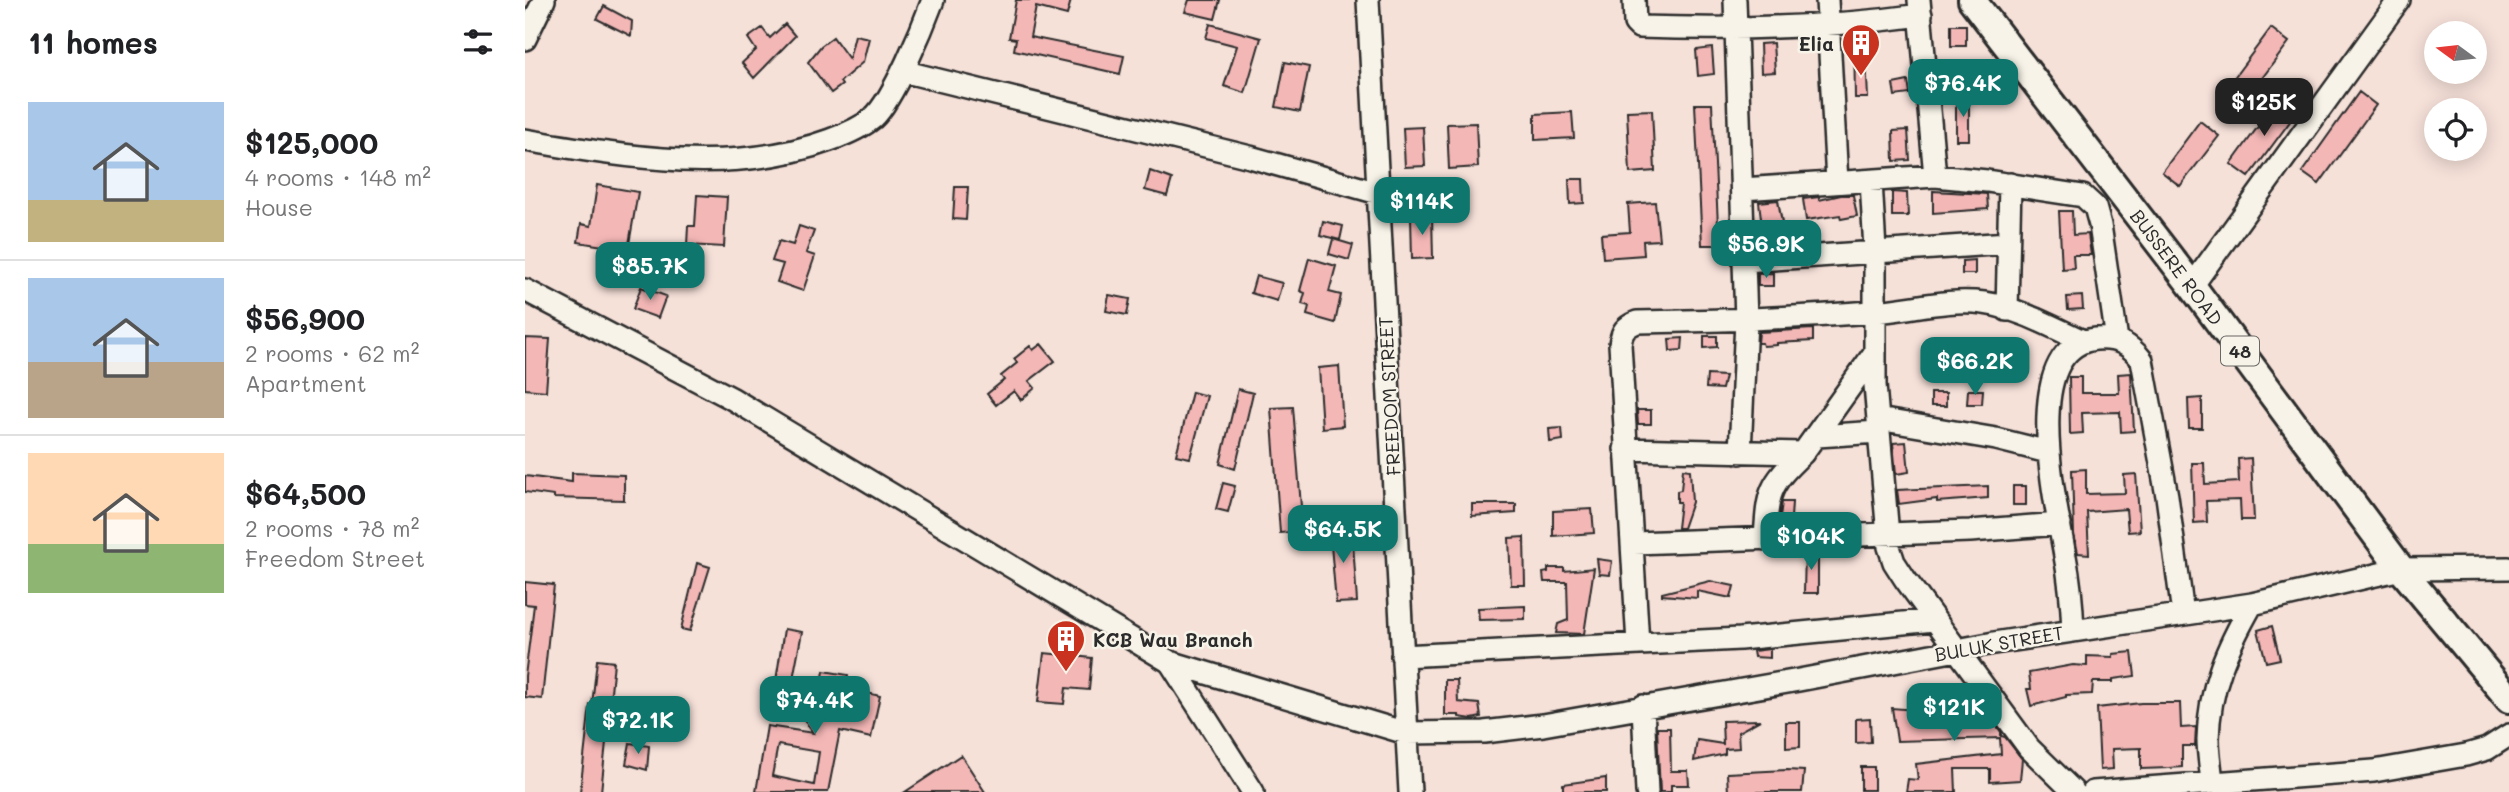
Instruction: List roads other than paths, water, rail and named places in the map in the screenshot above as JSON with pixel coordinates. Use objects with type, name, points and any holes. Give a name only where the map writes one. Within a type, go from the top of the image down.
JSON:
[{"type":"main road","name":"BUSSERE ROAD","points":[[1972,0],[2192,286],[2401,569],[2509,699]]},
{"type":"street","points":[[525,39],[544,0]]},
{"type":"street","points":[[525,140],[611,154],[681,160],[753,158],[792,151],[847,134],[873,118],[895,86],[933,0]]},
{"type":"street","name":"FREEDOM STREET","points":[[1368,0],[1410,792]]},
{"type":"street","points":[[1634,0],[1635,23],[1639,27],[1737,29],[1829,24],[1920,7],[1935,176]]},
{"type":"street","points":[[1735,0],[1746,320],[1739,453]]},
{"type":"street","points":[[1828,0],[1837,182]]},
{"type":"street","points":[[2192,286],[2399,0]]},
{"type":"street","points":[[902,71],[1250,157],[1378,194]]},
{"type":"street","points":[[1742,189],[1935,176],[2084,196],[2095,207],[2100,225],[2117,340]]},
{"type":"street","points":[[1871,181],[1878,425],[1886,533],[1894,562],[2029,748],[2074,792]]},
{"type":"street","points":[[2007,310],[2010,184]]},
{"type":"street","points":[[1744,261],[2008,243]]},
{"type":"street","points":[[525,290],[731,398],[1170,662],[1254,792]]},
{"type":"street","points":[[1638,644],[1620,344],[1622,332],[1627,326],[1637,322],[1746,320],[1984,303],[2084,341]]},
{"type":"street","points":[[2073,630],[2071,595],[2048,452],[2048,399],[2052,383],[2070,349],[2084,341],[2117,340],[2131,347],[2142,360],[2167,496],[2183,614]]},
{"type":"street","points":[[1765,539],[1768,499],[1773,487],[1817,436],[1875,352]]},
{"type":"street","points":[[1817,436],[1878,425],[1996,439],[2048,452]]},
{"type":"street","points":[[1625,449],[1803,453]]},
{"type":"street","points":[[1634,543],[1982,530],[2060,524]]},
{"type":"street","name":"BULUK STREET","points":[[1170,662],[1406,733],[1484,732],[1799,680],[2073,630],[2252,604],[2401,569],[2509,568]]},
{"type":"street","points":[[2212,783],[2208,741],[2212,694],[2229,646],[2252,604]]},
{"type":"street","points":[[1402,656],[1753,638],[1934,620]]},
{"type":"street","points":[[1643,706],[1647,792]]},
{"type":"street","points":[[2093,792],[2374,771],[2466,755],[2487,749],[2509,735]]},
{"type":"place","name":"Elia","points":[[1861,77]]},
{"type":"place","name":"KCB Wau Branch","points":[[1066,673]]}]
